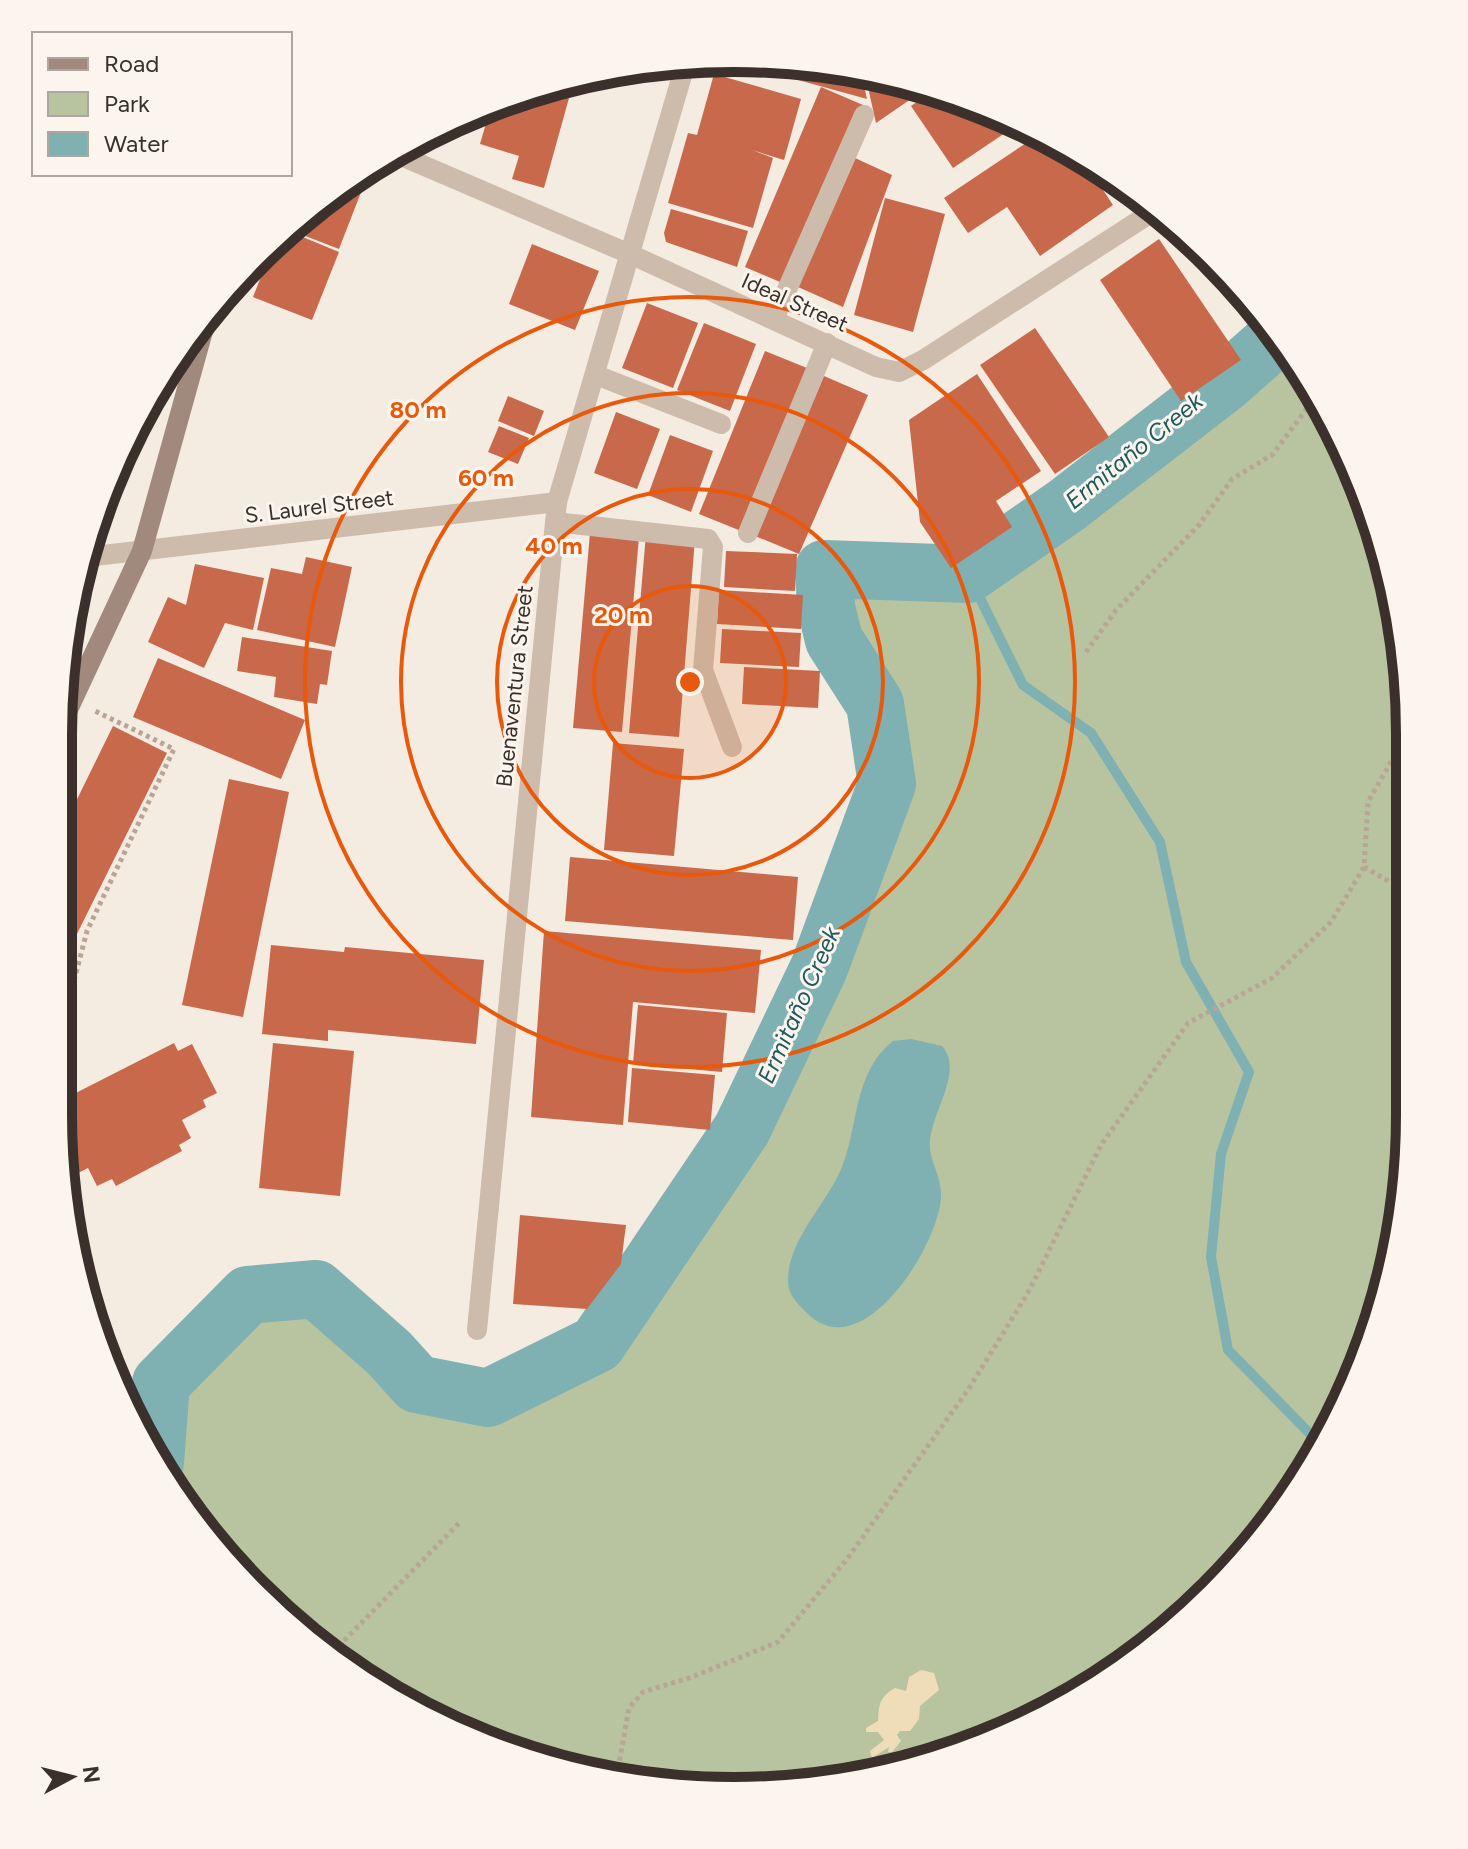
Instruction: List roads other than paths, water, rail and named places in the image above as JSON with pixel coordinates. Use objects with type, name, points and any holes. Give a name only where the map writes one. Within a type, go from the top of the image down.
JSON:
[{"type":"street","name":"Buenaventura Street","points":[[477,1330],[556,512],[683,74]]},
{"type":"street","points":[[774,319],[864,115]]},
{"type":"street","name":"Ideal Street","points":[[407,159],[632,255],[876,367],[899,372],[923,360],[1146,216]]},
{"type":"street","points":[[748,533],[827,343]]},
{"type":"street","points":[[73,699],[142,551],[199,345]]},
{"type":"street","points":[[596,375],[721,424]]},
{"type":"street","name":"S. Laurel Street","points":[[97,556],[556,512],[708,539],[713,547],[703,670],[732,747]]},
{"type":"water","points":[[911,1039],[942,1046],[950,1069],[930,1137],[930,1150],[941,1191],[937,1218],[912,1270],[894,1294],[873,1314],[851,1325],[828,1326],[807,1313],[794,1299],[788,1287],[789,1267],[801,1237],[842,1167],[859,1100],[871,1068],[893,1041]]},
{"type":"waterway","name":"Ermitaño Creek","points":[[157,1438],[161,1383],[248,1295],[316,1289],[389,1353],[417,1384],[488,1398],[597,1344],[742,1129],[819,968],[887,784],[875,704],[834,640],[826,607],[824,569],[968,574],[1067,505],[1225,383],[1269,344]]},
{"type":"waterway","points":[[968,574],[1023,685],[1091,733],[1160,842],[1186,962],[1249,1072],[1221,1154],[1211,1257],[1228,1350],[1312,1436]]}]
